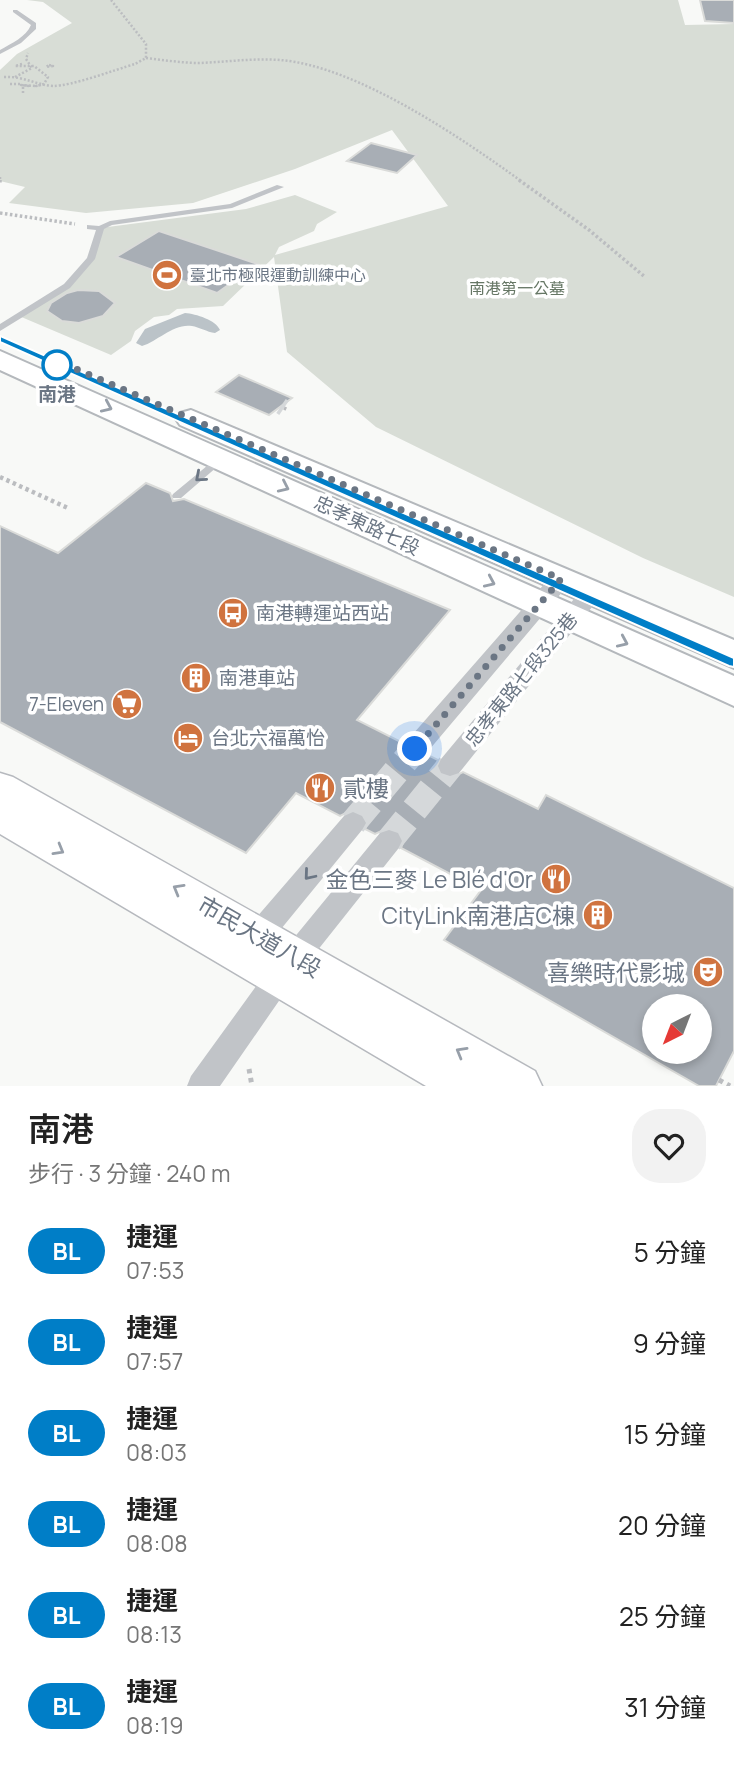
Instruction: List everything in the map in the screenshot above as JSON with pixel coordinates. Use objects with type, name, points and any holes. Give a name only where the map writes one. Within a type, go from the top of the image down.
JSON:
[{"type":"main road","name":"忠孝東路七段","points":[[0,336],[565,598],[734,692]]},
{"type":"main road","name":"忠孝東路七段","points":[[0,359],[222,458],[565,598],[734,655]]},
{"type":"street","name":"忠孝東路七段325巷","points":[[415,749],[565,598]]},
{"type":"street","name":"忠孝東路七段325巷","points":[[450,766],[565,598]]},
{"type":"street","name":"市民大道八段","points":[[0,787],[251,945]]},
{"type":"street","name":"市民大道八段","points":[[0,816],[520,1086]]},
{"type":"street","points":[[251,945],[353,823]]},
{"type":"street","points":[[202,1086],[288,966],[389,841]]},
{"type":"street","name":"市民大道八段","points":[[288,966],[466,1086]]},
{"type":"lane","points":[[0,51],[19,42],[33,29],[34,24],[15,11]]},
{"type":"lane","points":[[90,227],[100,228],[110,223],[232,206],[280,187]]},
{"type":"lane","points":[[0,328],[67,286],[92,259],[100,228]]},
{"type":"lane","points":[[177,496],[222,458]]},
{"type":"path","points":[[111,0],[146,44],[146,58]]},
{"type":"path","points":[[4,77],[14,77],[32,68],[28,63],[30,43],[19,42]]},
{"type":"path","points":[[19,80],[29,78],[55,86],[135,64],[146,58],[195,63],[279,60],[319,67],[399,103],[475,148],[589,230],[645,277]]},
{"type":"path","points":[[10,84],[36,86],[43,84],[48,78],[39,68],[28,63],[22,64]]},
{"type":"path","points":[[39,68],[46,67]]},
{"type":"path","points":[[14,77],[23,85],[23,94]]},
{"type":"path","points":[[0,177],[0,185]]},
{"type":"path","points":[[0,213],[90,227]]},
{"type":"path","points":[[0,477],[70,509]]},
{"type":"path","points":[[719,1080],[730,1086]]},
{"type":"green space","name":"南港第一公墓","points":[[27,0],[678,0],[685,25],[734,24],[734,597],[643,558],[376,427],[287,352],[274,257],[223,306],[177,309],[169,315],[154,317],[135,331],[131,341],[111,355],[19,316],[67,286],[91,259],[100,228],[246,209],[295,195],[337,212],[317,224],[314,231],[279,247],[275,255],[448,206],[392,130],[295,169],[193,203],[86,213],[9,203],[25,187],[0,181],[0,70],[17,54],[72,23],[43,2]]},
{"type":"shaded area","points":[[185,313],[210,320],[220,330],[215,333],[185,326],[148,344],[142,346],[136,343],[145,329]]},
{"type":"building","points":[[700,0],[734,0],[734,23],[705,21]]},
{"type":"building","points":[[371,143],[417,155],[397,173],[347,161]]},
{"type":"building","points":[[159,231],[258,264],[217,293],[116,257]]},
{"type":"building","points":[[78,290],[99,291],[115,303],[103,316],[79,323],[62,321],[47,311],[51,303]]},
{"type":"building","points":[[239,375],[292,398],[269,415],[216,392]]},
{"type":"building","name":"南港車站","points":[[146,483],[170,493],[173,501],[184,499],[450,610],[357,720],[403,743],[401,750],[405,759],[416,761],[428,755],[438,760],[436,767],[440,775],[451,778],[463,772],[538,809],[546,795],[734,888],[734,1051],[716,1086],[699,1086],[661,1064],[712,1064],[712,994],[642,994],[642,1053],[444,940],[481,890],[401,848],[404,840],[399,831],[388,828],[375,834],[365,829],[368,822],[363,814],[352,810],[340,816],[296,793],[246,853],[0,722],[0,526],[58,553]]},
{"type":"tunnel","points":[[353,823],[415,749]]},
{"type":"tunnel","points":[[389,841],[450,766]]},
{"type":"metro line","name":"BL","points":[[0,339],[734,662]]},
{"type":"place","name":"臺北市極限運動訓練中心","points":[[167,275]]},
{"type":"place","name":"南港","points":[[57,365]]},
{"type":"place","name":"南港轉運站西站","points":[[233,613]]},
{"type":"place","name":"南港車站","points":[[196,678]]},
{"type":"place","name":"7-Eleven","points":[[127,704]]},
{"type":"place","name":"台北六福萬怡","points":[[188,738]]},
{"type":"place","name":"貳樓","points":[[320,788]]},
{"type":"place","name":"金色三麥 Le Blé d'Or","points":[[556,879]]},
{"type":"place","name":"CityLink南港店C棟","points":[[598,915]]},
{"type":"place","name":"喜樂時代影城","points":[[708,972]]},
{"type":"route","points":[[57,365],[58,361],[561,579],[415,749]]}]
